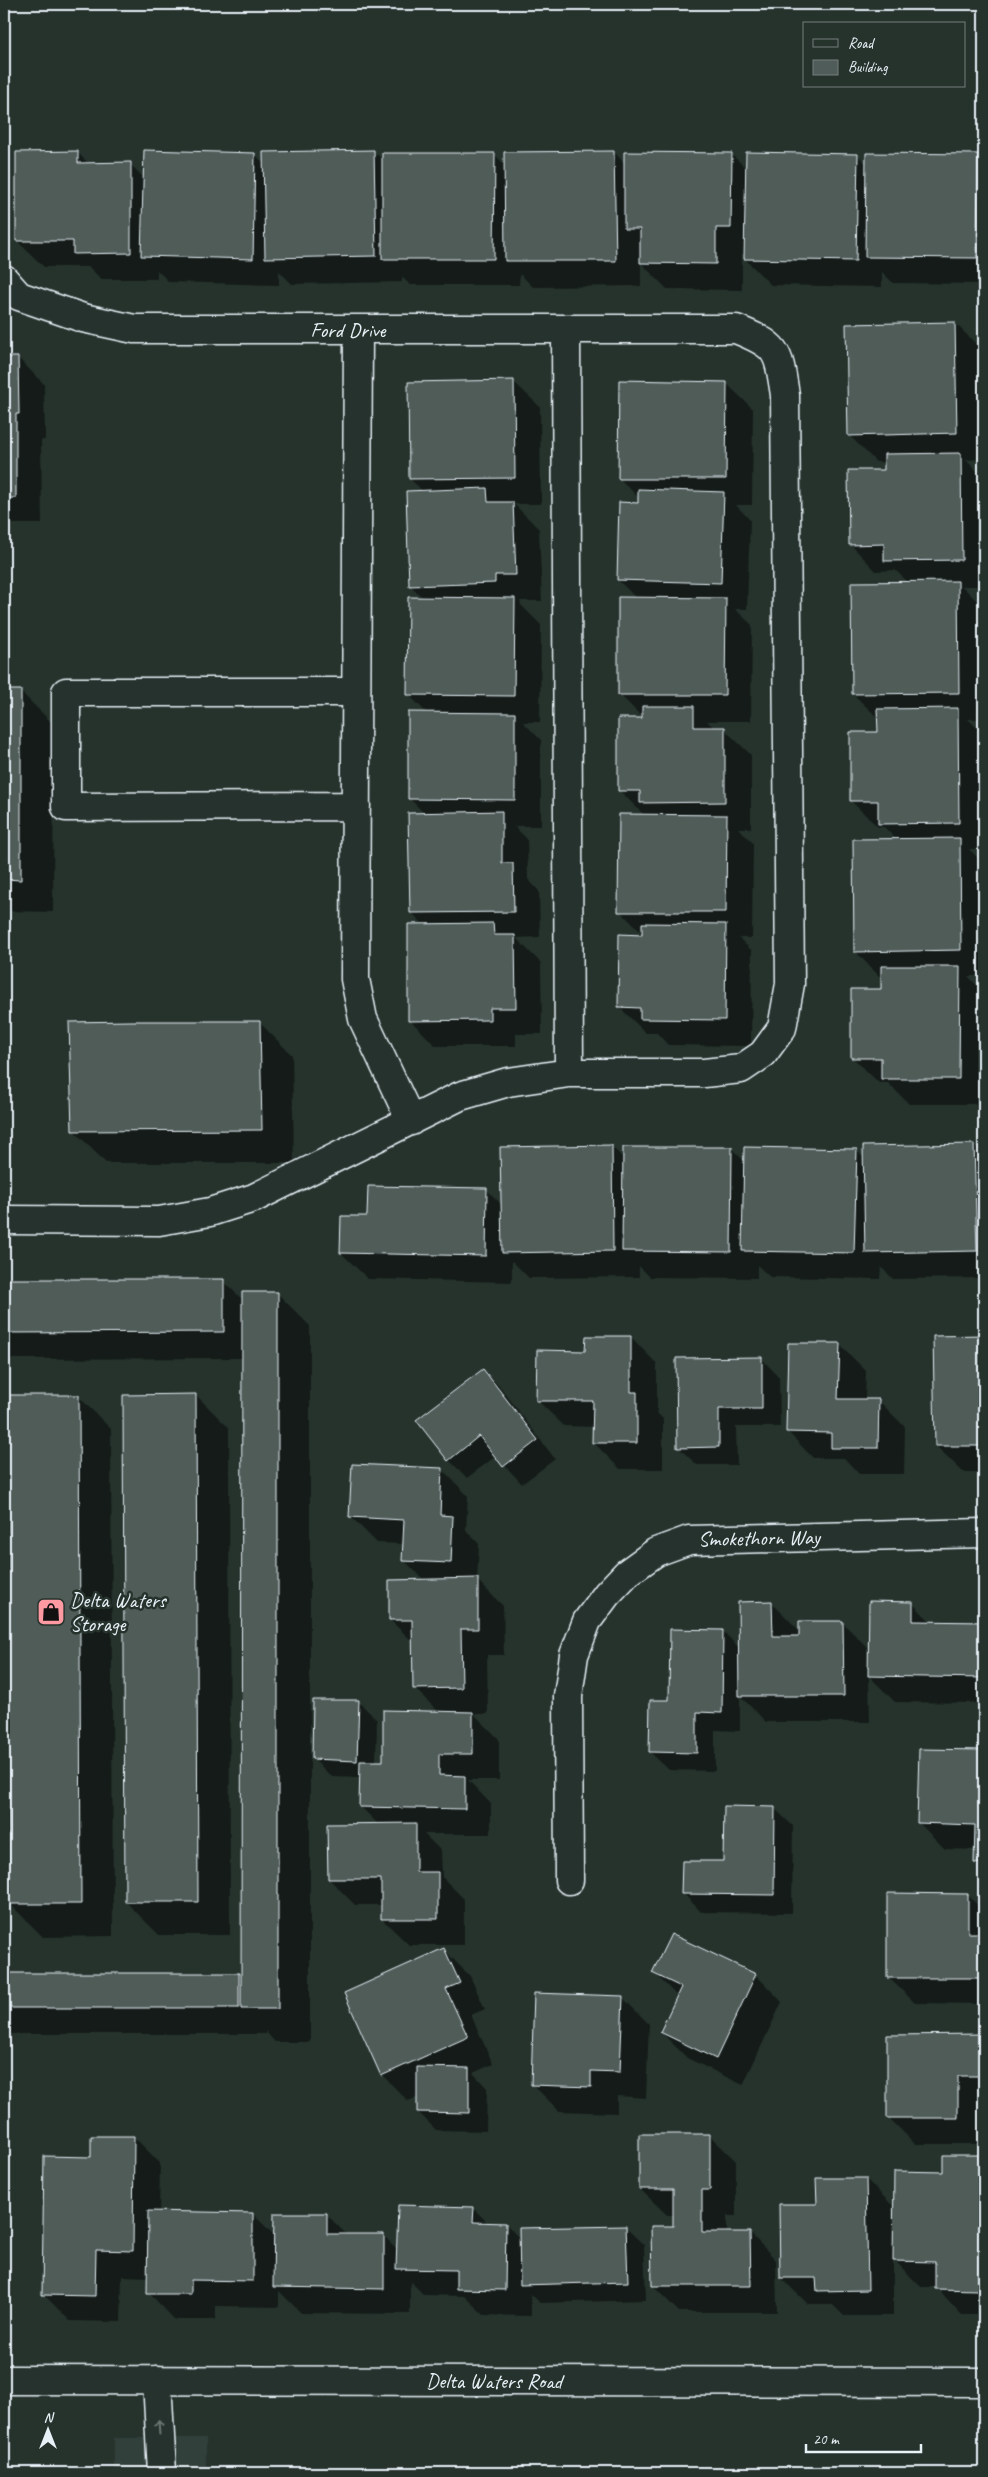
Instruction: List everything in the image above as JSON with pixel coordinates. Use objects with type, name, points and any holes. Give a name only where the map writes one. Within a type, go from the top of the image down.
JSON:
[{"type":"street","name":"Ford Drive","points":[[4,279],[19,296],[83,318],[134,329],[736,329],[764,340],[780,359],[785,395],[790,984],[782,1028],[763,1054],[741,1069],[704,1074],[569,1074],[508,1082],[460,1096],[254,1198],[210,1212],[159,1221],[4,1220]]},
{"type":"street","points":[[358,330],[355,979],[363,1019],[411,1121]]},
{"type":"street","points":[[566,330],[569,1074]]},
{"type":"street","points":[[356,692],[66,692],[66,807],[356,806]]},
{"type":"street","name":"Smokethorn Way","points":[[569,1880],[568,1696],[574,1655],[587,1621],[607,1594],[627,1573],[656,1552],[689,1540],[984,1533]]},
{"type":"street","name":"Delta Waters Road","points":[[4,2380],[984,2382]]},
{"type":"street","points":[[157,2380],[162,2473]]},
{"type":"shaded area","points":[[114,2438],[206,2438],[206,2473],[114,2473]]},
{"type":"building","points":[[144,150],[255,153],[253,259],[141,256]]},
{"type":"building","points":[[374,150],[376,256],[265,258],[263,152]]},
{"type":"building","points":[[78,151],[78,163],[131,162],[131,253],[73,254],[73,241],[16,241],[16,152]]},
{"type":"building","points":[[614,151],[616,261],[505,261],[504,152]]},
{"type":"building","points":[[624,152],[732,153],[731,228],[716,228],[716,264],[640,263],[640,229],[624,229]]},
{"type":"building","points":[[746,152],[858,154],[856,261],[744,259]]},
{"type":"building","points":[[382,153],[495,153],[494,259],[382,259]]},
{"type":"building","points":[[866,153],[978,154],[977,258],[865,257]]},
{"type":"building","points":[[955,322],[957,433],[848,436],[846,324]]},
{"type":"building","points":[[4,357],[18,357],[19,414],[16,414],[16,498],[4,498]]},
{"type":"building","points":[[514,380],[515,478],[409,479],[408,382]]},
{"type":"building","points":[[619,380],[727,382],[726,479],[618,479]]},
{"type":"building","points":[[961,453],[962,560],[884,561],[884,544],[849,545],[848,470],[884,470],[884,454]]},
{"type":"building","points":[[487,488],[488,502],[513,502],[516,575],[495,575],[495,583],[409,586],[406,491]]},
{"type":"building","points":[[638,489],[724,492],[721,583],[617,580],[619,502],[638,503]]},
{"type":"building","points":[[958,581],[959,693],[852,694],[851,582]]},
{"type":"building","points":[[408,597],[515,598],[514,696],[407,695]]},
{"type":"building","points":[[618,597],[726,598],[725,695],[618,695]]},
{"type":"building","points":[[4,690],[21,690],[21,880],[4,879]]},
{"type":"building","points":[[642,706],[694,706],[694,727],[725,727],[725,802],[640,803],[640,791],[618,791],[618,718],[642,718]]},
{"type":"building","points":[[958,708],[959,823],[878,824],[878,801],[850,801],[850,732],[878,732],[877,709]]},
{"type":"building","points":[[408,712],[515,713],[515,800],[408,799]]},
{"type":"building","points":[[502,811],[502,863],[513,863],[514,912],[410,913],[408,813]]},
{"type":"building","points":[[619,814],[727,815],[726,912],[618,912]]},
{"type":"building","points":[[960,838],[961,950],[854,952],[853,839]]},
{"type":"building","points":[[493,923],[494,935],[515,935],[516,1008],[490,1008],[490,1020],[408,1021],[408,924]]},
{"type":"building","points":[[642,923],[726,924],[725,1020],[640,1019],[640,1008],[618,1007],[619,934],[642,935]]},
{"type":"building","points":[[881,966],[960,966],[959,1079],[881,1079],[881,1058],[851,1058],[851,989],[881,989]]},
{"type":"building","points":[[260,1021],[262,1130],[72,1131],[69,1022]]},
{"type":"building","points":[[974,1144],[977,1251],[865,1253],[863,1146]]},
{"type":"building","points":[[612,1145],[613,1251],[502,1253],[500,1147]]},
{"type":"building","points":[[623,1147],[732,1147],[731,1252],[622,1251]]},
{"type":"building","points":[[744,1147],[857,1149],[854,1253],[742,1251]]},
{"type":"building","points":[[368,1186],[487,1188],[486,1256],[340,1253],[341,1216],[367,1216]]},
{"type":"building","points":[[4,1279],[224,1279],[224,1332],[4,1333]]},
{"type":"building","points":[[242,1292],[278,1292],[278,2009],[241,2009]]},
{"type":"building","points":[[984,1335],[984,1446],[935,1446],[933,1336]]},
{"type":"building","points":[[586,1336],[631,1336],[631,1392],[637,1392],[637,1443],[592,1443],[593,1401],[536,1401],[537,1350],[585,1351]]},
{"type":"building","points":[[788,1343],[840,1343],[838,1399],[879,1399],[878,1448],[831,1448],[831,1433],[786,1432]]},
{"type":"building","points":[[762,1357],[762,1409],[719,1409],[719,1447],[677,1448],[676,1358]]},
{"type":"building","points":[[483,1369],[538,1440],[503,1467],[479,1436],[448,1461],[416,1420]]},
{"type":"building","points":[[196,1394],[198,1902],[125,1902],[123,1395]]},
{"type":"building","points":[[7,1395],[79,1395],[81,1904],[9,1904]]},
{"type":"building","points":[[352,1464],[442,1468],[440,1515],[453,1516],[451,1563],[402,1561],[404,1520],[349,1517]]},
{"type":"building","points":[[478,1578],[478,1629],[461,1629],[462,1688],[413,1689],[412,1620],[389,1620],[389,1580]]},
{"type":"building","points":[[772,1601],[773,1636],[799,1636],[799,1621],[843,1621],[844,1696],[739,1696],[738,1602]]},
{"type":"building","points":[[869,1601],[913,1602],[913,1621],[984,1622],[984,1678],[868,1676]]},
{"type":"building","points":[[670,1629],[723,1630],[722,1713],[697,1712],[697,1753],[649,1752],[650,1700],[669,1700]]},
{"type":"building","points":[[313,1700],[359,1700],[357,1761],[312,1759]]},
{"type":"building","points":[[383,1710],[473,1712],[473,1754],[439,1754],[439,1775],[465,1776],[465,1809],[359,1807],[360,1761],[383,1761]]},
{"type":"building","points":[[919,1749],[984,1750],[984,1864],[974,1863],[975,1825],[917,1823]]},
{"type":"building","points":[[724,1806],[775,1807],[774,1895],[681,1894],[682,1861],[723,1861]]},
{"type":"building","points":[[416,1823],[416,1872],[438,1872],[438,1919],[381,1919],[381,1879],[328,1879],[327,1824]]},
{"type":"building","points":[[887,1893],[968,1894],[968,1933],[984,1933],[984,1978],[887,1978]]},
{"type":"building","points":[[671,1934],[756,1974],[716,2059],[660,2032],[681,1987],[652,1973]]},
{"type":"building","points":[[444,1948],[460,1983],[446,1989],[468,2037],[381,2076],[344,1993]]},
{"type":"building","points":[[4,1973],[239,1973],[239,2008],[4,2008]]},
{"type":"building","points":[[534,1993],[623,1996],[620,2072],[591,2071],[591,2087],[531,2085]]},
{"type":"building","points":[[984,2034],[984,2076],[958,2076],[958,2118],[887,2118],[887,2035]]},
{"type":"building","points":[[417,2067],[469,2068],[469,2113],[417,2112]]},
{"type":"building","points":[[639,2134],[710,2134],[710,2190],[702,2190],[702,2232],[750,2232],[751,2286],[652,2286],[651,2226],[673,2226],[673,2189],[639,2189]]},
{"type":"building","points":[[91,2136],[134,2136],[133,2251],[96,2250],[95,2296],[42,2295],[44,2156],[91,2157]]},
{"type":"building","points":[[943,2155],[979,2155],[978,2290],[935,2289],[935,2262],[893,2261],[894,2171],[943,2172]]},
{"type":"building","points":[[816,2178],[866,2178],[868,2290],[817,2291],[816,2278],[780,2278],[779,2204],[817,2204]]},
{"type":"building","points":[[398,2205],[474,2207],[473,2222],[506,2223],[505,2290],[456,2289],[456,2270],[396,2269]]},
{"type":"building","points":[[148,2211],[253,2213],[253,2281],[191,2280],[191,2294],[147,2294]]},
{"type":"building","points":[[274,2213],[327,2213],[327,2234],[384,2234],[384,2289],[273,2287]]},
{"type":"building","points":[[626,2226],[628,2282],[520,2285],[519,2228]]},
{"type":"building","points":[[845,2470],[845,2473],[793,2473],[793,2471]]},
{"type":"building","points":[[899,2470],[952,2471],[952,2473],[899,2473]]},
{"type":"building","points":[[654,2471],[700,2471],[700,2473],[654,2473]]},
{"type":"place","name":"Delta Waters Storage","points":[[51,1612]]}]
